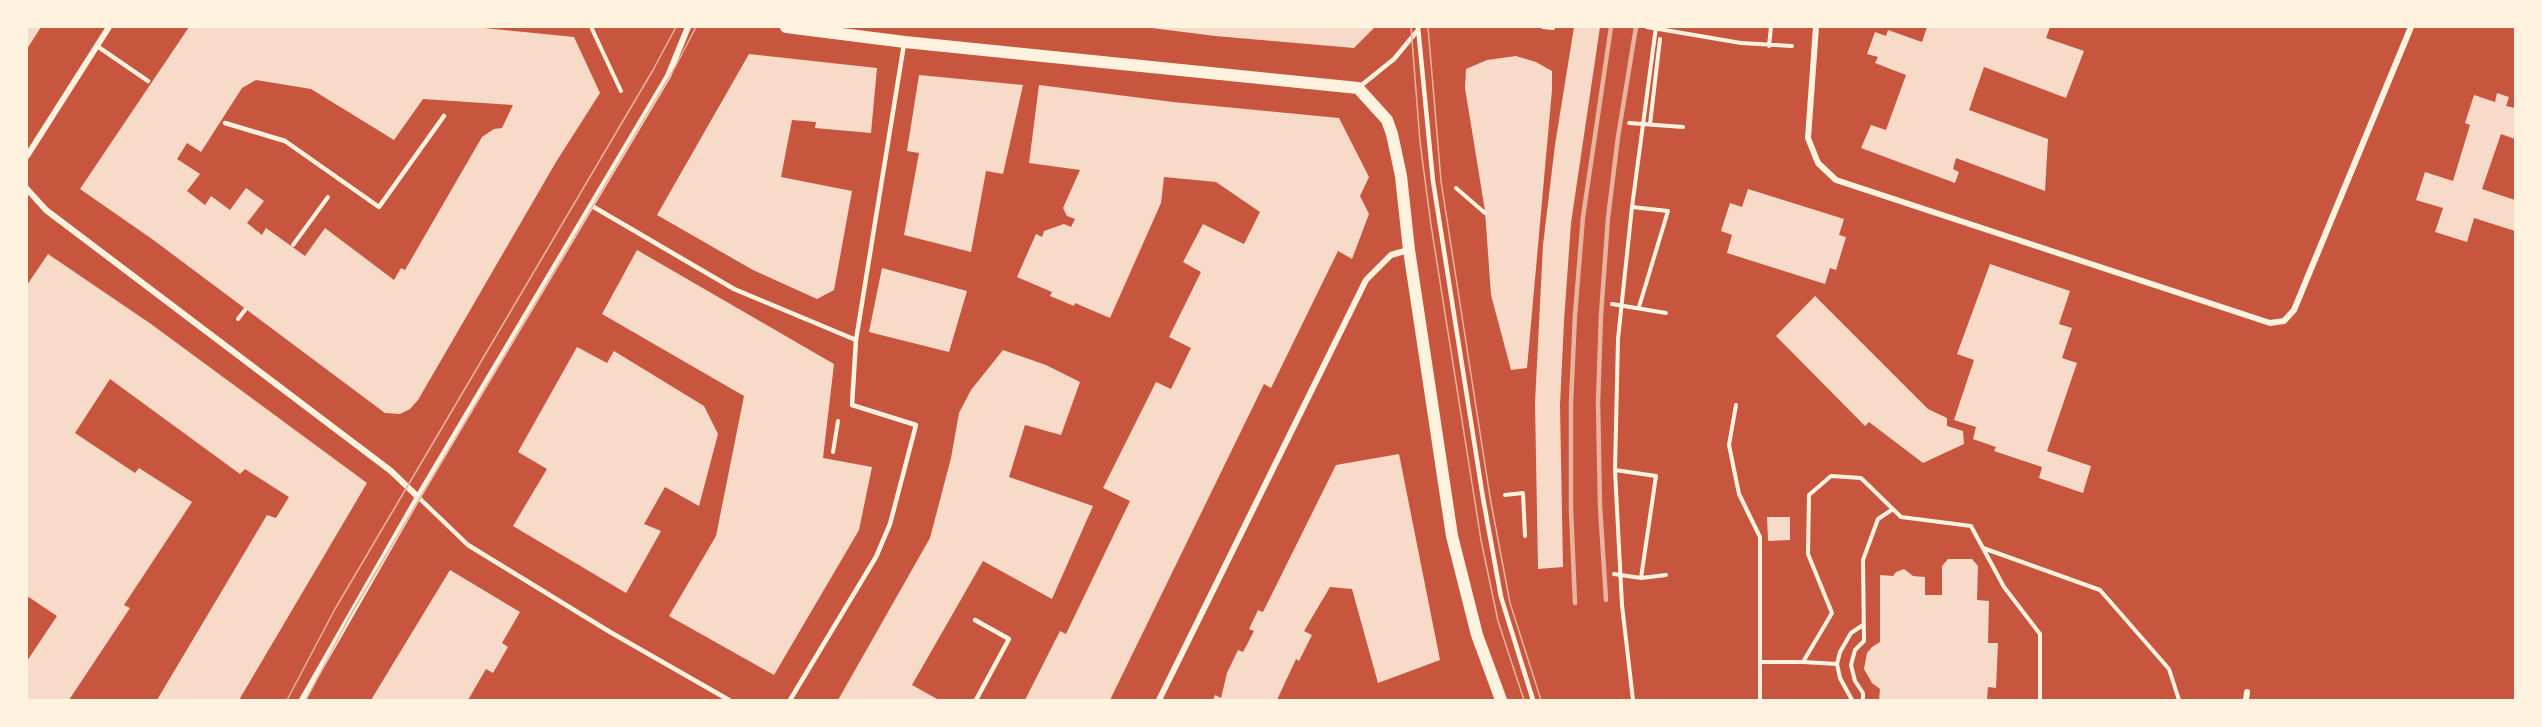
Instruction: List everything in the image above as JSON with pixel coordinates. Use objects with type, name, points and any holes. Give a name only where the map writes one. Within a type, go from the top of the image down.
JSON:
[{"type":"main road","points":[[786,27],[905,42],[1358,88],[1387,120],[1392,134],[1401,176],[1409,250],[1452,536],[1477,635],[1501,700]]},
{"type":"street","points":[[27,156],[109,27]]},
{"type":"street","points":[[302,700],[418,497],[668,76],[688,27]]},
{"type":"street","points":[[1816,27],[1808,138],[1818,163],[1836,180],[2270,323],[2284,321],[2294,310],[2411,27]]},
{"type":"street","points":[[27,189],[46,210],[392,471],[418,497]]},
{"type":"street","points":[[1160,700],[1366,280],[1391,255],[1409,250]]},
{"type":"street","points":[[2246,700],[2247,692]]},
{"type":"lane","points":[[1358,88],[1394,59],[1418,28]]},
{"type":"lane","points":[[1418,28],[1435,192],[1481,487],[1501,597],[1533,700]]},
{"type":"lane","points":[[790,700],[876,557],[890,524],[916,425],[852,405],[856,340],[905,42]]},
{"type":"lane","points":[[97,46],[148,81]]},
{"type":"lane","points":[[225,123],[285,141],[379,207],[444,116]]},
{"type":"lane","points":[[592,206],[734,289],[856,340]]},
{"type":"lane","points":[[418,497],[468,545],[610,632],[729,700]]},
{"type":"lane","points":[[975,620],[1010,639],[976,700]]},
{"type":"path","points":[[1543,27],[1553,28]]},
{"type":"path","points":[[1647,27],[1741,44],[1794,46]]},
{"type":"path","points":[[1769,46],[1771,27]]},
{"type":"path","points":[[1634,700],[1622,605],[1615,470],[1618,339],[1632,207],[1656,28]]},
{"type":"path","points":[[592,29],[621,91]]},
{"type":"path","points":[[1650,124],[1660,39]]},
{"type":"path","points":[[1629,123],[1683,127]]},
{"type":"path","points":[[293,245],[340,180]]},
{"type":"path","points":[[1456,188],[1485,213]]},
{"type":"path","points":[[1632,207],[1668,211],[1639,308]]},
{"type":"path","points":[[1612,304],[1666,313]]},
{"type":"path","points":[[238,319],[245,310]]},
{"type":"path","points":[[833,452],[840,410],[852,405]]},
{"type":"path","points":[[1736,405],[1729,445],[1739,494],[1760,537],[1760,700]]},
{"type":"path","points":[[1615,470],[1656,476],[1641,578]]},
{"type":"path","points":[[1803,662],[1832,613],[1808,554],[1809,495],[1831,476],[1861,478],[1901,517],[1971,526],[2004,587],[2040,634],[2040,700]]},
{"type":"path","points":[[1503,495],[1523,493],[1525,536]]},
{"type":"path","points":[[1863,700],[1863,693],[1855,681],[1851,666],[1856,650],[1864,641],[1863,560],[1878,519],[1893,509]]},
{"type":"path","points":[[1983,548],[2100,590],[2169,669],[2179,700]]},
{"type":"path","points":[[1614,574],[1641,578],[1666,575]]},
{"type":"path","points":[[1852,700],[1840,678],[1837,663],[1840,652],[1851,633],[1863,624]]},
{"type":"path","points":[[1760,662],[1837,663]]},
{"type":"building","points":[[27,27],[41,27],[27,49]]},
{"type":"building","points":[[189,27],[474,27],[574,37],[600,93],[556,162],[418,400],[410,409],[400,414],[385,413],[152,239],[80,189]],"holes":[[[256,80],[311,89],[394,140],[423,99],[513,105],[502,128],[494,129],[482,137],[405,270],[401,268],[394,280],[325,228],[305,256],[266,228],[262,235],[247,223],[264,201],[246,188],[230,210],[211,196],[205,205],[187,191],[200,174],[177,159],[187,143],[201,152],[242,88]]]},
{"type":"building","points":[[1144,27],[1375,27],[1354,48],[1215,36]]},
{"type":"building","points":[[1574,27],[1600,27],[1571,223],[1564,321],[1560,405],[1563,567],[1538,569],[1535,402],[1543,245],[1555,145]]},
{"type":"building","points":[[1927,27],[2050,27],[2046,38],[2084,51],[2066,98],[1984,67],[1969,110],[2048,139],[2045,191],[1956,158],[1953,169],[1959,172],[1955,183],[1861,148],[1871,125],[1886,130],[1906,75],[1875,63],[1878,57],[1867,54],[1875,32],[1886,36],[1888,30],[1922,42]]},
{"type":"building","points":[[749,54],[877,68],[871,133],[815,128],[816,122],[792,120],[781,177],[852,191],[834,290],[817,299],[753,270],[657,215]]},
{"type":"building","points":[[1516,56],[1536,62],[1552,71],[1552,90],[1527,368],[1511,370],[1491,295],[1485,211],[1465,88],[1466,69],[1487,60]]},
{"type":"building","points":[[919,75],[1023,85],[1003,174],[986,171],[971,252],[904,235],[919,153],[907,151]]},
{"type":"building","points":[[1039,85],[1173,102],[1339,118],[1369,177],[1360,196],[1369,214],[1352,259],[1338,251],[1271,388],[1264,384],[1110,700],[1025,700],[1060,631],[1066,634],[1130,501],[1103,488],[1156,382],[1171,389],[1191,348],[1169,337],[1201,272],[1183,262],[1203,224],[1244,244],[1260,212],[1216,182],[1164,177],[1161,203],[1110,318],[1075,303],[1074,306],[1050,296],[1052,292],[1017,277],[1036,234],[1042,237],[1044,231],[1064,224],[1071,227],[1075,219],[1067,216],[1063,208],[1080,170],[1029,163]]},
{"type":"building","points":[[2497,93],[2509,97],[2506,106],[2515,108],[2515,139],[2501,134],[2482,189],[2515,200],[2515,231],[2474,218],[2467,242],[2435,232],[2443,208],[2416,200],[2425,172],[2453,181],[2470,125],[2465,123],[2474,95],[2495,102]]},
{"type":"building","points":[[1748,189],[1844,219],[1839,235],[1846,237],[1836,270],[1830,268],[1825,284],[1727,253],[1732,235],[1721,231],[1730,203],[1742,207]]},
{"type":"building","points":[[637,250],[834,364],[823,458],[872,467],[859,530],[774,675],[669,616],[716,536],[744,396],[602,314]]},
{"type":"building","points":[[48,254],[151,324],[367,483],[239,700],[157,700],[267,515],[276,518],[289,497],[245,469],[240,474],[110,379],[75,433],[135,473],[139,468],[192,502],[124,605],[130,608],[69,700],[27,700],[27,661],[57,616],[27,596],[27,285]]},
{"type":"building","points":[[1990,264],[2070,291],[2059,324],[2072,328],[2062,358],[2077,363],[2047,451],[2091,466],[2083,493],[2039,478],[2042,467],[1994,451],[1996,447],[1973,439],[1976,427],[1954,420],[1974,360],[1957,354]]},
{"type":"building","points":[[882,268],[967,291],[949,352],[869,332]]},
{"type":"building","points":[[1815,296],[1928,409],[1947,418],[1947,426],[1963,431],[1964,444],[1923,463],[1869,422],[1865,426],[1776,336]]},
{"type":"building","points":[[577,347],[607,363],[614,351],[704,406],[718,434],[699,506],[665,487],[644,524],[661,531],[626,593],[513,526],[547,469],[518,452]]},
{"type":"building","points":[[1003,350],[1046,365],[1080,382],[1061,435],[1025,425],[1009,477],[1093,506],[1052,599],[983,561],[912,685],[939,700],[838,700],[930,538],[951,458],[959,413],[971,390]]},
{"type":"building","points":[[1399,454],[1440,660],[1378,683],[1352,589],[1330,587],[1304,631],[1312,635],[1299,661],[1296,659],[1277,700],[1213,700],[1215,695],[1221,698],[1227,673],[1238,650],[1243,652],[1254,631],[1249,629],[1258,610],[1263,612],[1336,465]]},
{"type":"building","points":[[1767,517],[1790,517],[1790,540],[1768,541]]},
{"type":"building","points":[[1948,559],[1972,559],[1978,566],[1977,600],[1989,601],[1988,643],[1998,643],[1996,688],[1988,687],[1987,700],[1879,700],[1880,689],[1872,683],[1864,669],[1867,653],[1880,642],[1880,575],[1893,576],[1904,569],[1913,576],[1925,577],[1925,595],[1942,595],[1942,566]]},
{"type":"building","points":[[450,570],[520,612],[502,643],[508,647],[493,673],[486,669],[468,700],[371,700]]},
{"type":"tram line","points":[[287,700],[335,609],[653,70],[676,27]]},
{"type":"tram line","points":[[306,700],[350,616],[675,67],[696,27]]},
{"type":"tram line","points":[[1411,27],[1420,142],[1431,225],[1481,540],[1498,621],[1524,700]]},
{"type":"tram line","points":[[1428,27],[1441,181],[1490,497],[1510,603],[1541,700]]},
{"type":"railway","points":[[1575,603],[1571,509],[1571,403],[1575,315],[1583,217],[1611,27]]},
{"type":"railway","points":[[1606,600],[1600,506],[1598,402],[1601,315],[1608,218],[1618,137],[1636,27]]}]
